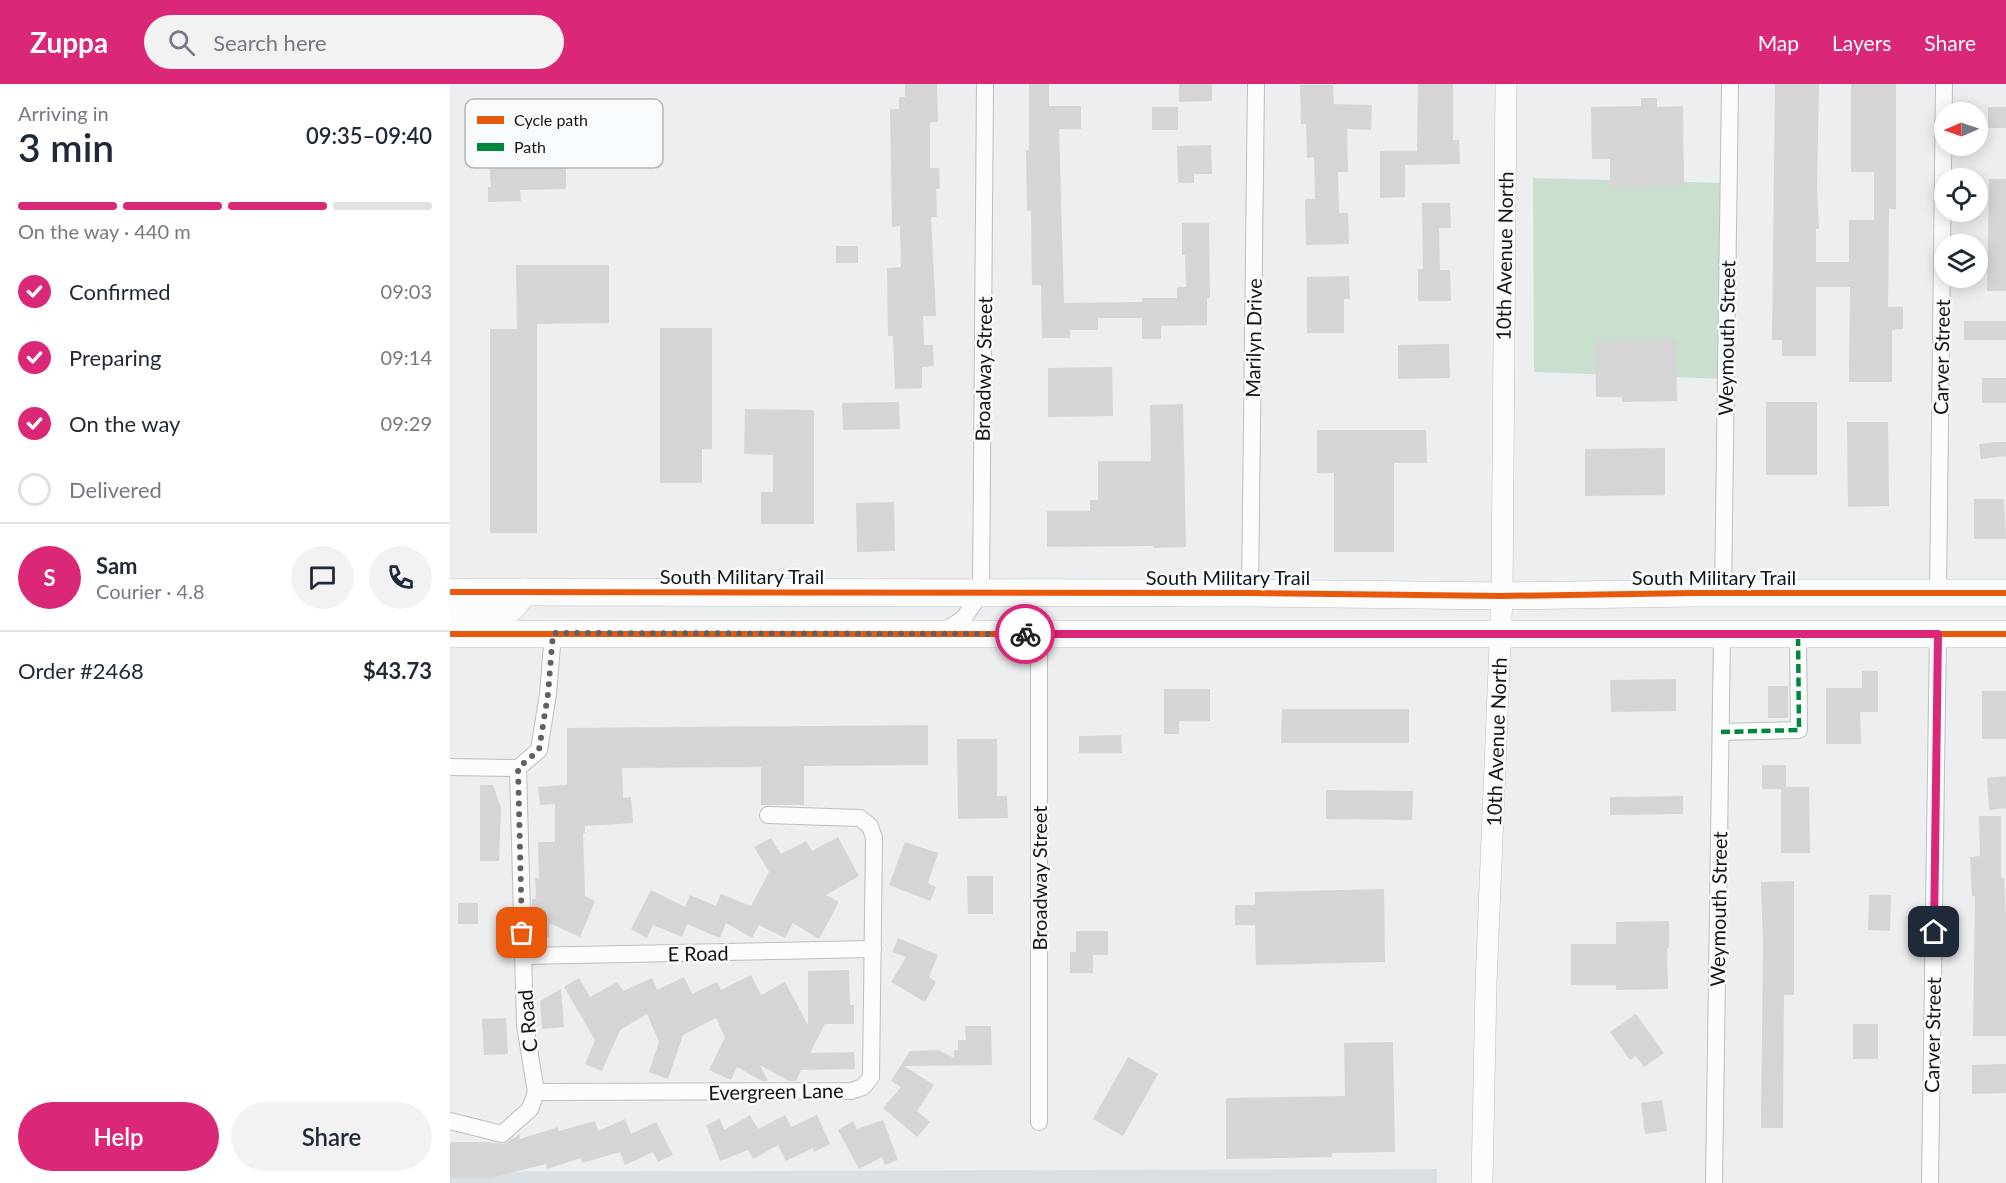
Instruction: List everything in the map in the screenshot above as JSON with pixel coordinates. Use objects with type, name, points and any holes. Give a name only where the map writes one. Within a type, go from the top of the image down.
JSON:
[{"type":"main road","name":"South Military Trail","points":[[450,592],[1250,593],[1502,596],[2006,593]]},
{"type":"main road","points":[[450,615],[492,615],[510,608],[524,592]]},
{"type":"main road","points":[[450,634],[2006,634]]},
{"type":"street","name":"Broadway Street","points":[[981,592],[985,84]]},
{"type":"street","name":"Marilyn Drive","points":[[1250,593],[1256,84]]},
{"type":"street","name":"10th Avenue North","points":[[1482,1183],[1486,984],[1502,596],[1506,84]]},
{"type":"street","name":"Weymouth Street","points":[[1723,593],[1730,84]]},
{"type":"street","name":"Carver Street","points":[[1938,593],[1944,84]]},
{"type":"street","points":[[938,634],[963,620],[981,592]]},
{"type":"street","points":[[450,767],[518,768],[539,750],[548,694],[553,633]]},
{"type":"street","name":"Broadway Street","points":[[1039,634],[1039,1122]]},
{"type":"street","name":"Weymouth Street","points":[[1714,1183],[1722,634]]},
{"type":"street","points":[[1721,732],[1798,730],[1798,634]]},
{"type":"street","name":"Carver Street","points":[[1930,1183],[1938,634]]},
{"type":"street","name":"C Road","points":[[518,768],[525,1025],[537,1092]]},
{"type":"street","name":"Evergreen Lane","points":[[537,1092],[851,1091],[863,1088],[871,1077],[874,838],[870,826],[860,818],[768,815]]},
{"type":"street","name":"E Road","points":[[523,956],[873,949]]},
{"type":"street","points":[[450,1121],[502,1134],[530,1109],[537,1092]]},
{"type":"shaded area","points":[[1437,1169],[1437,1183],[450,1183],[450,1172]]},
{"type":"green space","points":[[1533,178],[1728,183],[1726,379],[1534,372]]},
{"type":"building","points":[[905,84],[937,84],[938,122],[930,122],[930,168],[939,168],[940,189],[936,189],[937,217],[931,217],[936,316],[923,316],[924,345],[933,345],[934,366],[922,367],[922,388],[895,389],[893,336],[888,336],[887,268],[901,267],[900,226],[892,227],[890,109],[899,109],[899,97],[905,97]]},
{"type":"building","points":[[1029,84],[1049,84],[1049,106],[1081,106],[1081,129],[1059,129],[1064,303],[1142,302],[1142,298],[1177,298],[1177,287],[1186,287],[1185,255],[1182,255],[1182,223],[1209,223],[1210,298],[1207,298],[1207,325],[1161,326],[1161,339],[1142,339],[1142,318],[1098,318],[1098,330],[1070,330],[1070,338],[1042,338],[1041,285],[1032,285],[1031,211],[1027,211],[1026,150],[1029,150]]},
{"type":"building","points":[[1179,84],[1212,84],[1212,101],[1179,102]]},
{"type":"building","points":[[1418,84],[1453,84],[1453,140],[1459,140],[1460,164],[1405,165],[1405,197],[1380,198],[1380,151],[1417,151]]},
{"type":"building","points":[[1775,84],[1819,84],[1817,188],[1819,229],[1816,229],[1816,262],[1849,262],[1849,220],[1874,220],[1874,172],[1851,172],[1851,84],[1896,84],[1896,209],[1889,209],[1888,307],[1903,307],[1903,329],[1892,330],[1892,382],[1849,382],[1850,287],[1816,287],[1816,356],[1782,356],[1782,340],[1772,340]]},
{"type":"building","points":[[1300,85],[1333,85],[1334,104],[1372,105],[1371,130],[1347,129],[1348,172],[1338,172],[1339,213],[1348,213],[1349,244],[1306,245],[1305,199],[1315,199],[1314,157],[1307,158],[1306,124],[1301,124]]},
{"type":"building","points":[[1641,98],[1657,98],[1657,107],[1683,106],[1684,186],[1610,187],[1610,159],[1592,159],[1591,107],[1641,106]]},
{"type":"building","points":[[1152,107],[1178,107],[1178,130],[1152,130]]},
{"type":"building","points":[[1988,107],[2006,107],[2006,128],[1988,128]]},
{"type":"building","points":[[1211,145],[1212,174],[1194,174],[1194,183],[1178,183],[1177,146]]},
{"type":"building","points":[[490,168],[566,168],[566,189],[520,190],[521,201],[488,202],[488,187],[491,187]]},
{"type":"building","points":[[1989,179],[2006,179],[2006,291],[1987,291]]},
{"type":"building","points":[[1422,203],[1450,203],[1451,228],[1439,228],[1440,270],[1450,270],[1451,301],[1418,301],[1418,269],[1423,269]]},
{"type":"building","points":[[836,246],[858,246],[858,263],[836,263]]},
{"type":"building","points":[[516,265],[609,265],[609,323],[537,324],[537,533],[490,533],[490,329],[517,329]]},
{"type":"building","points":[[1349,276],[1350,299],[1344,299],[1344,333],[1307,333],[1307,277]]},
{"type":"building","points":[[1964,321],[2006,321],[2006,340],[1964,340]]},
{"type":"building","points":[[660,328],[712,328],[712,449],[702,449],[702,483],[660,483]]},
{"type":"building","points":[[1676,340],[1677,401],[1622,402],[1622,397],[1596,397],[1595,342]]},
{"type":"building","points":[[1449,344],[1450,378],[1398,379],[1398,345]]},
{"type":"building","points":[[1112,367],[1113,416],[1048,417],[1048,368]]},
{"type":"building","points":[[1982,378],[2006,378],[2006,403],[1982,403]]},
{"type":"building","points":[[899,402],[900,429],[843,430],[842,403]]},
{"type":"building","points":[[1766,402],[1817,402],[1817,475],[1766,475]]},
{"type":"building","points":[[1183,404],[1186,547],[1047,547],[1047,511],[1090,511],[1090,500],[1098,500],[1098,461],[1151,461],[1150,405]]},
{"type":"building","points":[[745,409],[814,410],[814,524],[761,524],[761,492],[773,492],[773,455],[744,454]]},
{"type":"building","points":[[1847,422],[1888,422],[1889,506],[1848,507]]},
{"type":"building","points":[[1317,430],[1426,430],[1427,463],[1394,463],[1394,552],[1334,552],[1334,473],[1317,473]]},
{"type":"building","points":[[2006,442],[2006,456],[1981,459],[1979,444]]},
{"type":"building","points":[[1665,448],[1665,495],[1585,496],[1585,449]]},
{"type":"building","points":[[1974,499],[2004,499],[2006,539],[1974,539]]},
{"type":"building","points":[[894,502],[895,551],[857,552],[856,503]]},
{"type":"building","points":[[1862,671],[1878,671],[1878,712],[1860,712],[1861,744],[1826,744],[1826,688],[1862,688]]},
{"type":"building","points":[[1676,679],[1676,711],[1611,712],[1610,680]]},
{"type":"building","points":[[1768,686],[1788,686],[1788,718],[1768,718]]},
{"type":"building","points":[[1164,689],[1210,689],[1210,721],[1179,721],[1179,734],[1164,734]]},
{"type":"building","points":[[1982,691],[2006,691],[2006,739],[1982,739]]},
{"type":"building","points":[[1282,709],[1409,709],[1409,743],[1281,743]]},
{"type":"building","points":[[928,725],[928,765],[804,766],[804,805],[761,805],[761,767],[622,768],[623,798],[631,797],[633,823],[585,826],[585,833],[583,833],[585,896],[595,901],[580,937],[549,923],[549,937],[533,937],[532,899],[536,899],[535,878],[539,878],[538,842],[555,842],[555,804],[540,805],[538,787],[567,785],[567,728]]},
{"type":"building","points":[[1121,735],[1122,753],[1079,753],[1079,736]]},
{"type":"building","points":[[957,739],[997,739],[997,796],[1007,796],[1008,818],[958,819]]},
{"type":"building","points":[[1762,765],[1786,765],[1786,787],[1809,787],[1810,853],[1781,853],[1781,789],[1762,789]]},
{"type":"building","points":[[2006,776],[2006,808],[1989,810],[1987,778]]},
{"type":"building","points":[[480,785],[493,785],[501,808],[499,861],[480,861]]},
{"type":"building","points":[[1326,790],[1413,791],[1412,820],[1326,819]]},
{"type":"building","points":[[1683,796],[1683,814],[1610,815],[1610,797]]},
{"type":"building","points":[[1979,816],[2001,816],[2001,878],[2004,878],[2006,917],[2006,1036],[1973,1036],[1975,896],[1972,896],[1970,857],[1980,856]]},
{"type":"building","points":[[838,837],[859,876],[826,895],[839,902],[819,939],[793,923],[785,938],[759,925],[752,938],[726,923],[720,938],[687,924],[682,937],[653,925],[647,938],[631,929],[651,890],[685,907],[690,895],[716,906],[721,894],[751,906],[769,872],[754,847],[771,838],[781,854],[806,841],[812,851]]},
{"type":"building","points":[[905,842],[938,853],[928,883],[936,887],[930,901],[889,885]]},
{"type":"building","points":[[967,876],[993,876],[993,914],[968,914]]},
{"type":"building","points":[[1794,881],[1794,995],[1784,995],[1783,1128],[1761,1128],[1763,943],[1761,882]]},
{"type":"building","points":[[1384,889],[1385,962],[1256,965],[1255,925],[1235,925],[1235,905],[1255,905],[1255,892]]},
{"type":"building","points":[[1869,895],[1891,895],[1890,931],[1868,930]]},
{"type":"building","points":[[458,903],[478,903],[478,924],[458,924]]},
{"type":"building","points":[[1669,921],[1668,989],[1616,990],[1616,985],[1571,985],[1571,944],[1616,944],[1616,922]]},
{"type":"building","points":[[1076,931],[1108,931],[1108,955],[1093,955],[1093,973],[1070,973],[1070,952],[1076,952]]},
{"type":"building","points":[[898,938],[938,955],[929,977],[936,982],[925,1002],[891,982],[906,957],[892,952]]},
{"type":"building","points":[[849,970],[850,1005],[854,1005],[854,1024],[825,1024],[810,1053],[854,1052],[855,1069],[801,1070],[796,1081],[789,1081],[760,1065],[768,1081],[762,1081],[737,1067],[731,1080],[709,1070],[725,1037],[716,1018],[683,1035],[668,1079],[649,1072],[659,1042],[647,1014],[620,1030],[602,1071],[585,1064],[595,1040],[564,987],[579,978],[590,997],[617,982],[623,991],[652,978],[657,990],[684,977],[692,994],[717,982],[721,990],[751,975],[761,995],[785,982],[808,1025],[808,971]]},
{"type":"building","points":[[561,989],[564,1027],[542,1029],[540,1001]]},
{"type":"building","points":[[1636,1014],[1664,1053],[1644,1067],[1636,1056],[1630,1060],[1610,1032]]},
{"type":"building","points":[[506,1018],[508,1054],[484,1055],[482,1019]]},
{"type":"building","points":[[1853,1024],[1878,1024],[1878,1059],[1853,1059]]},
{"type":"building","points":[[965,1026],[991,1026],[992,1065],[904,1066],[934,1085],[917,1111],[930,1122],[917,1137],[883,1108],[901,1087],[891,1081],[910,1051],[938,1050],[954,1058],[954,1050],[958,1050],[958,1040],[966,1040]]},
{"type":"building","points":[[1393,1042],[1395,1152],[1332,1153],[1332,1157],[1226,1159],[1226,1098],[1345,1096],[1344,1043]]},
{"type":"building","points":[[1128,1057],[1158,1074],[1123,1136],[1093,1119]]},
{"type":"building","points":[[2006,1064],[2006,1093],[1972,1094],[1972,1065]]},
{"type":"building","points":[[1662,1100],[1667,1131],[1645,1134],[1641,1103]]},
{"type":"building","points":[[750,1115],[758,1129],[785,1115],[791,1127],[817,1115],[830,1144],[814,1152],[813,1148],[786,1161],[778,1145],[753,1159],[748,1150],[720,1161],[706,1125],[720,1119],[724,1130]]},
{"type":"building","points":[[625,1119],[631,1134],[656,1122],[673,1155],[658,1162],[653,1152],[625,1165],[620,1152],[582,1163],[581,1158],[547,1169],[546,1164],[490,1178],[450,1178],[450,1142],[504,1144],[520,1134],[520,1139],[558,1127],[559,1131],[595,1121],[598,1131]]},
{"type":"building","points":[[883,1120],[898,1160],[885,1165],[882,1157],[859,1169],[838,1130],[853,1121],[857,1129]]},
{"type":"marked path","points":[[1721,732],[1799,730],[1798,634]]},
{"type":"cycle path","points":[[450,592],[1250,593],[1502,596],[1693,593],[2006,593]]},
{"type":"cycle path","points":[[450,634],[2006,634]]},
{"type":"way so far","points":[[522,933],[518,768],[539,750],[548,694],[553,633],[1025,634]]},
{"type":"route","points":[[1025,634],[1938,634],[1934,932]]}]
